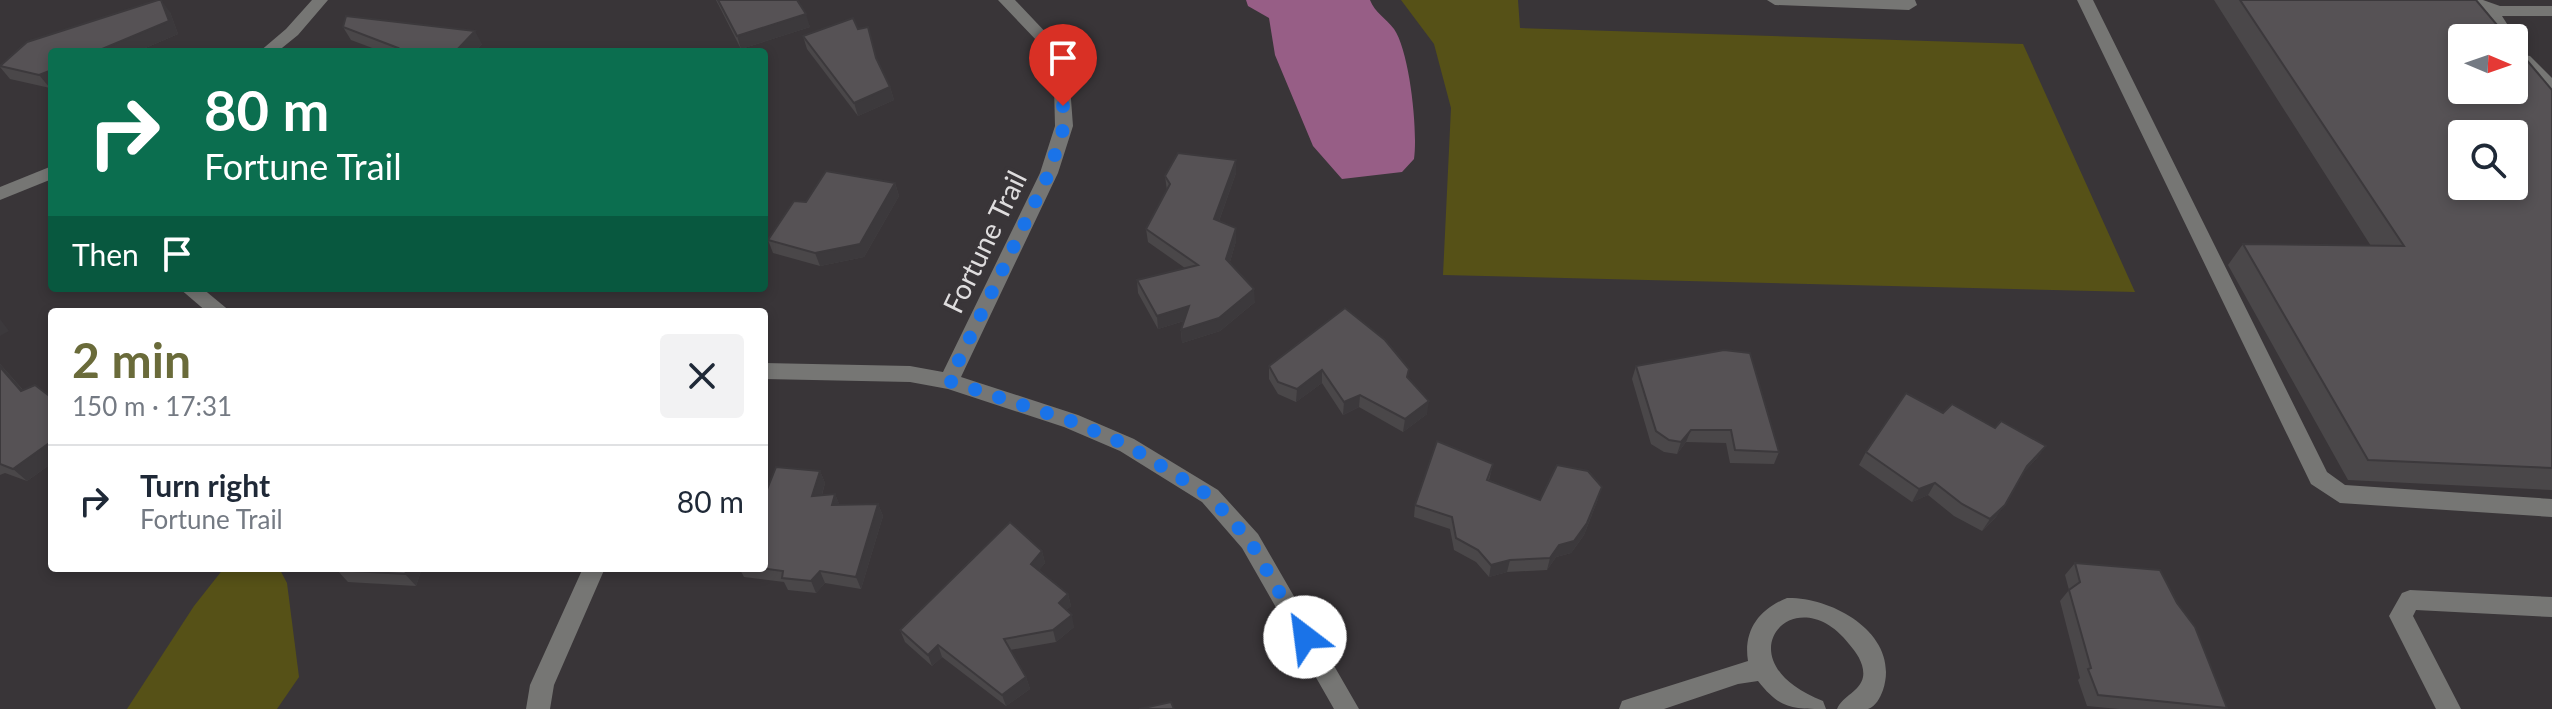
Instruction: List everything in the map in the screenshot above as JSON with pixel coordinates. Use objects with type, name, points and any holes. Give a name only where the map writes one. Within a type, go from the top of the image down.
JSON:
[{"type":"street","points":[[272,48],[292,32],[320,0]]},
{"type":"street","name":"Fortune Trail","points":[[949,381],[1049,173],[1064,126],[1062,86],[1044,39],[1006,0]]},
{"type":"street","points":[[1775,0],[1909,5],[1907,0]]},
{"type":"street","points":[[2085,0],[2319,478],[2340,494],[2552,508]]},
{"type":"street","points":[[2468,0],[2498,11],[2549,13]]},
{"type":"street","points":[[2497,24],[2492,17],[2498,11]]},
{"type":"street","points":[[2528,62],[2552,88]]},
{"type":"street","points":[[0,194],[48,174]]},
{"type":"street","points":[[194,292],[216,308]]},
{"type":"street","points":[[768,371],[910,374],[949,381],[1071,421],[1127,445],[1210,496],[1250,541],[1347,709]]},
{"type":"street","points":[[538,709],[542,685],[592,572]]},
{"type":"street","points":[[2449,709],[2401,616],[2410,600],[2552,607]]},
{"type":"street","points":[[1814,709],[1802,706],[1778,690],[1763,670],[1757,649],[1766,624],[1774,616],[1791,609],[1810,609],[1830,614],[1856,631],[1873,656],[1876,679],[1866,699],[1849,709]]},
{"type":"street","points":[[1631,709],[1738,673],[1763,670]]},
{"type":"shaded area","points":[[1246,0],[1370,0],[1400,40],[1408,73],[1415,147],[1414,159],[1402,172],[1342,179],[1313,146],[1275,55],[1269,18],[1248,6]]},
{"type":"shaded area","points":[[1401,0],[1518,0],[1520,28],[2023,44],[2135,292],[1443,275],[1451,108],[1434,44]]},
{"type":"shaded area","points":[[221,572],[281,572],[287,583],[299,677],[277,709],[127,709],[194,606]]},
{"type":"building","points":[[158,0],[161,0],[169,21],[105,48],[48,48],[48,72],[39,75],[0,66],[27,42]]},
{"type":"building","points":[[718,0],[797,0],[806,14],[737,36]]},
{"type":"building","points":[[2240,0],[2476,0],[2496,24],[2448,24],[2448,104],[2528,104],[2528,62],[2552,90],[2552,468],[2368,460],[2243,244],[2404,246]]},
{"type":"building","points":[[346,16],[475,31],[459,48],[398,48],[343,27]]},
{"type":"building","points":[[853,18],[858,29],[868,27],[876,58],[890,87],[854,103],[803,36]]},
{"type":"building","points":[[1178,153],[1236,160],[1214,219],[1236,228],[1226,259],[1254,289],[1219,318],[1181,330],[1189,306],[1157,316],[1137,280],[1198,265],[1146,229],[1170,184],[1165,176]]},
{"type":"building","points":[[826,171],[895,183],[860,244],[815,253],[768,240],[794,201],[806,202]]},
{"type":"building","points":[[1345,308],[1385,340],[1409,369],[1407,377],[1429,401],[1405,419],[1360,395],[1344,402],[1322,370],[1297,389],[1278,382],[1269,366]]},
{"type":"building","points":[[1724,350],[1750,353],[1779,452],[1735,450],[1731,430],[1691,430],[1681,442],[1669,440],[1656,431],[1636,366]]},
{"type":"building","points":[[0,367],[21,391],[35,385],[48,395],[48,444],[13,469],[0,464]]},
{"type":"building","points":[[1906,393],[1943,413],[1952,404],[1995,428],[2001,421],[2046,446],[2027,466],[2005,505],[1990,519],[1962,504],[1935,483],[1919,489],[1866,452]]},
{"type":"building","points":[[1437,441],[1493,464],[1487,480],[1540,500],[1557,465],[1588,471],[1602,487],[1587,523],[1574,541],[1559,545],[1550,558],[1510,560],[1491,565],[1478,550],[1456,538],[1452,517],[1415,505]]},
{"type":"building","points":[[776,467],[820,471],[812,496],[835,494],[832,505],[878,504],[856,577],[820,571],[811,581],[782,578],[783,571],[768,569],[768,487]]},
{"type":"building","points":[[1010,522],[1042,551],[1031,564],[1068,594],[1059,603],[1072,615],[1053,630],[1004,639],[1026,677],[1002,695],[938,645],[928,655],[900,630]]},
{"type":"building","points":[[2075,563],[2160,570],[2177,603],[2195,627],[2227,708],[2098,695],[2088,669],[2091,668],[2069,590],[2080,582]]},
{"type":"building","points":[[1171,702],[1174,709],[1139,709]]},
{"type":"route","points":[[1063,106],[1064,126],[1049,173],[949,381],[1071,421],[1127,445],[1210,496],[1250,541],[1305,637]]}]
